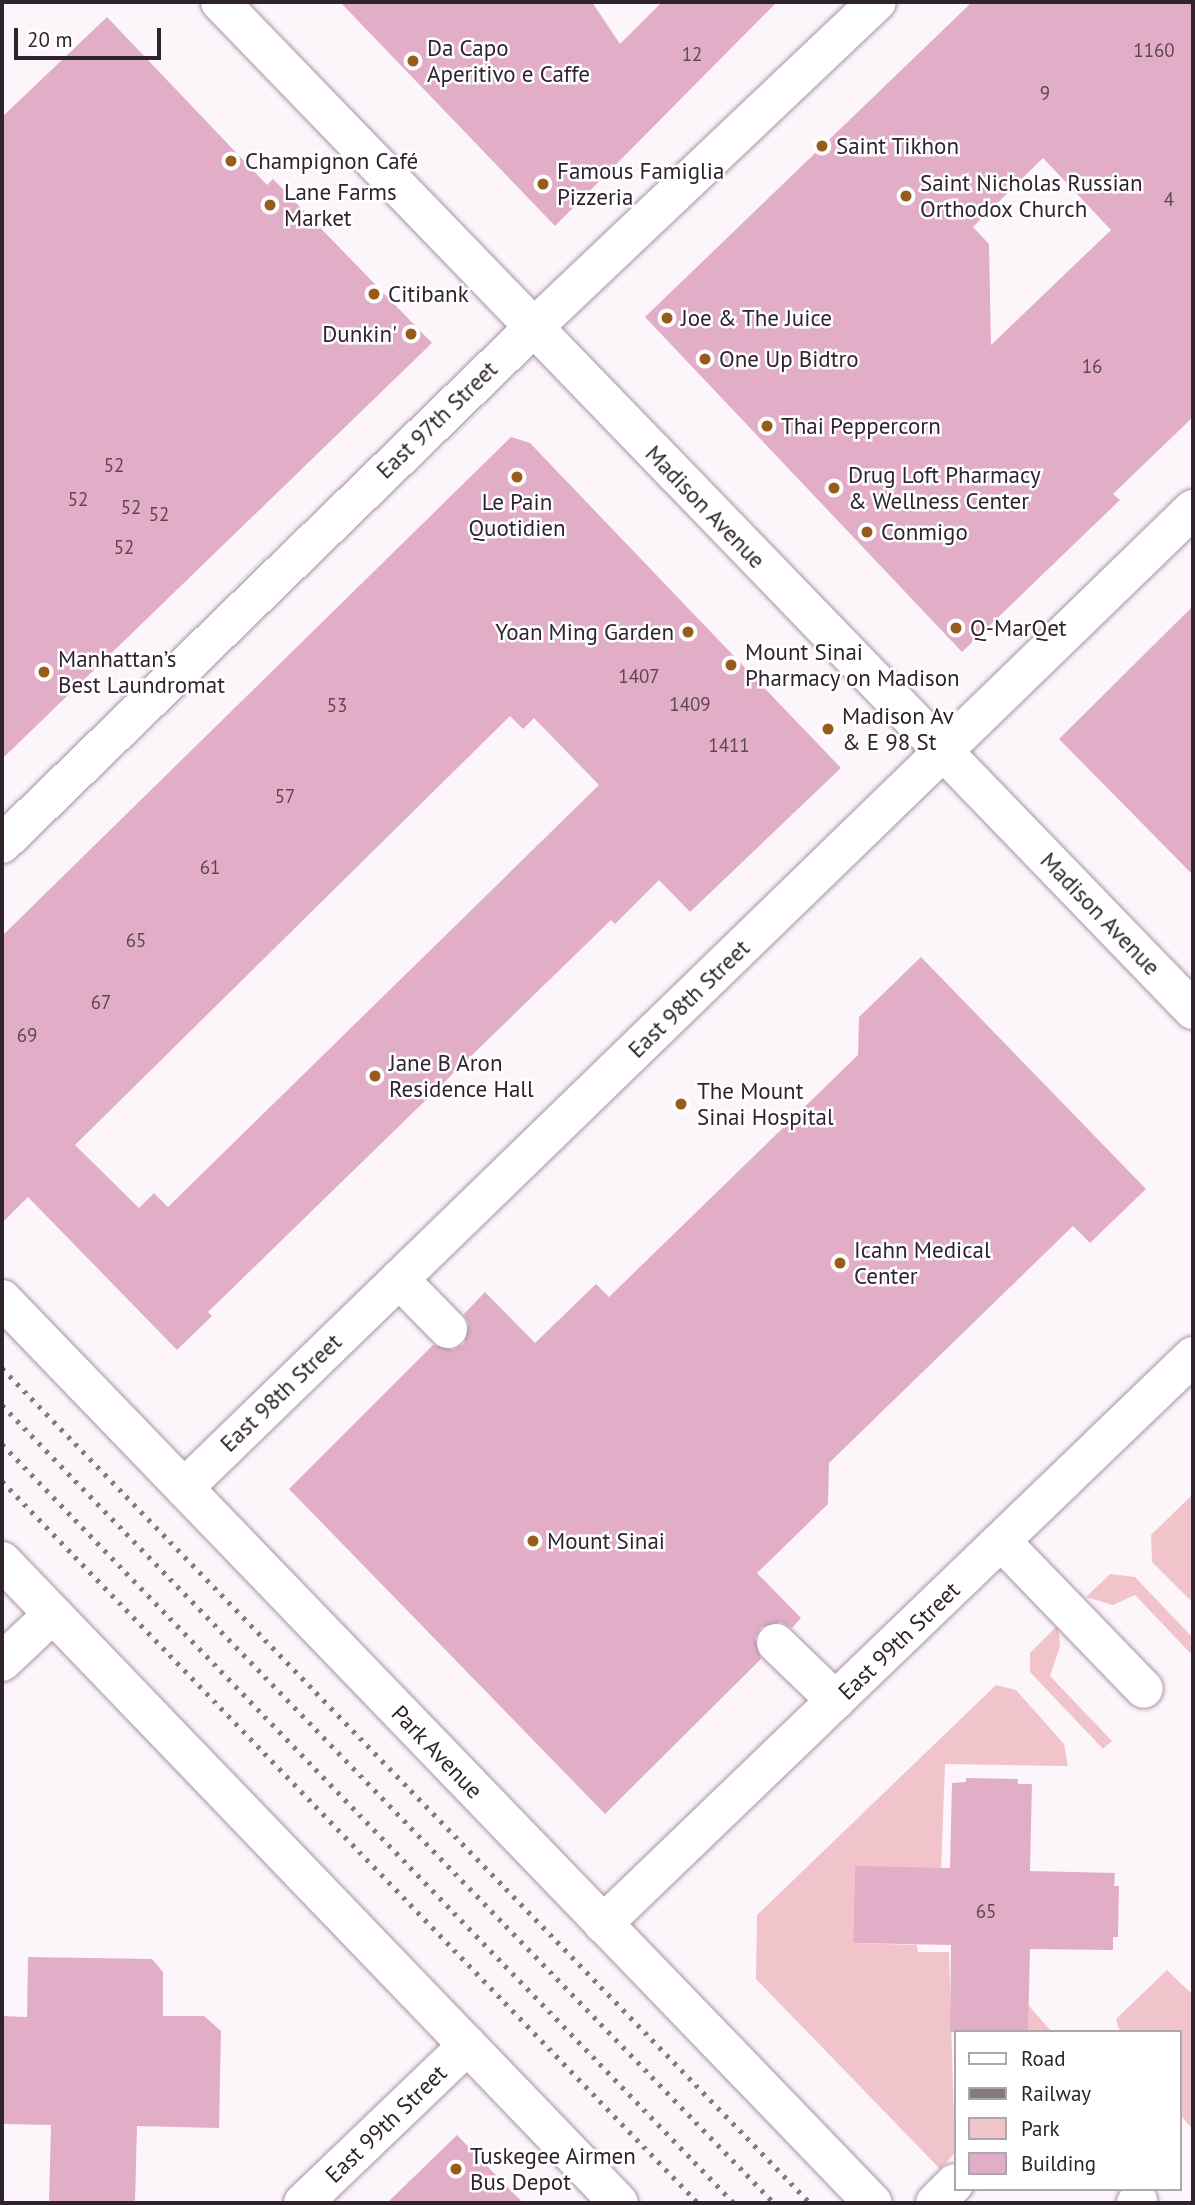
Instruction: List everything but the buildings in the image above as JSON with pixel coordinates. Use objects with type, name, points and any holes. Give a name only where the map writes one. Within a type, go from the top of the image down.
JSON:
[{"type":"main road","name":"Madison Avenue","points":[[220,2],[1193,1010]]},
{"type":"main road","name":"East 97th Street","points":[[2,844],[533,328],[877,2]]},
{"type":"main road","name":"East 98th Street","points":[[184,1488],[1193,509]]},
{"type":"main road","points":[[399,1279],[448,1329]]},
{"type":"main road","name":"Park Avenue","points":[[2,1299],[873,2203]]},
{"type":"main road","name":"East 99th Street","points":[[603,1924],[1193,1356]]},
{"type":"main road","points":[[1002,1542],[1144,1689]]},
{"type":"main road","points":[[2,1561],[619,2203]]},
{"type":"main road","points":[[2,1662],[53,1614]]},
{"type":"main road","points":[[776,1643],[836,1701]]},
{"type":"main road","name":"East 99th Street","points":[[303,2203],[468,2045]]},
{"type":"main road","points":[[935,2203],[954,2184]]},
{"type":"green space","points":[[1193,1494],[1193,1603],[1152,1562],[1151,1535]]},
{"type":"green space","points":[[1110,1574],[1135,1577],[1193,1638],[1193,1656],[1135,1595],[1113,1605],[1086,1597]]},
{"type":"green space","points":[[1058,1625],[1060,1646],[1050,1676],[1112,1741],[1103,1749],[1030,1672],[1030,1653]]},
{"type":"green space","points":[[996,1685],[1016,1690],[1064,1744],[1068,1766],[945,1764],[941,1873],[855,1867],[853,1943],[917,1945],[918,1952],[949,1952],[954,2154],[940,2169],[756,1979],[757,1915]]},
{"type":"green space","points":[[1167,1970],[1193,1995],[1193,2129],[1181,2116],[1181,2030],[1119,2030],[1116,2019]]},
{"type":"green space","points":[[1028,2005],[1050,2030],[1028,2030]]},
{"type":"railway","points":[[2,1368],[810,2203]]},
{"type":"railway","points":[[2,1405],[774,2203]]},
{"type":"railway","points":[[2,1444],[734,2203]]},
{"type":"railway","points":[[2,1481],[698,2203]]},
{"type":"place","name":"Da Capo Aperitivo e Caffe","points":[[413,61]]},
{"type":"place","name":"Saint Tikhon","points":[[822,146]]},
{"type":"place","name":"Champignon Café","points":[[231,161]]},
{"type":"place","name":"Famous Famiglia Pizzeria","points":[[543,184]]},
{"type":"place","name":"Saint Nicholas Russian Orthodox Church","points":[[906,196]]},
{"type":"place","name":"Lane Farms Market","points":[[270,205]]},
{"type":"place","name":"Citibank","points":[[374,294]]},
{"type":"place","name":"Joe & The Juice","points":[[667,318]]},
{"type":"place","name":"Dunkin'","points":[[411,334]]},
{"type":"place","name":"One Up Bidtro","points":[[705,359]]},
{"type":"place","name":"Thai Peppercorn","points":[[767,426]]},
{"type":"place","name":"Le Pain Quotidien","points":[[517,477]]},
{"type":"place","name":"Drug Loft Pharmacy & Wellness Center","points":[[834,488]]},
{"type":"place","name":"Conmigo","points":[[867,532]]},
{"type":"place","name":"Q-MarQet","points":[[956,628]]},
{"type":"place","name":"Yoan Ming Garden","points":[[688,632]]},
{"type":"place","name":"Mount Sinai Pharmacy on Madison","points":[[731,665]]},
{"type":"place","name":"Manhattan’s Best Laundromat","points":[[44,672]]},
{"type":"place","name":"Madison Av & E 98 St","points":[[828,729]]},
{"type":"place","name":"Jane B Aron Residence Hall","points":[[375,1076]]},
{"type":"place","name":"The Mount Sinai Hospital","points":[[681,1104]]},
{"type":"place","name":"Icahn Medical Center","points":[[840,1263]]},
{"type":"place","name":"Mount Sinai","points":[[533,1541]]},
{"type":"place","name":"Tuskegee Airmen Bus Depot","points":[[456,2169]]}]
